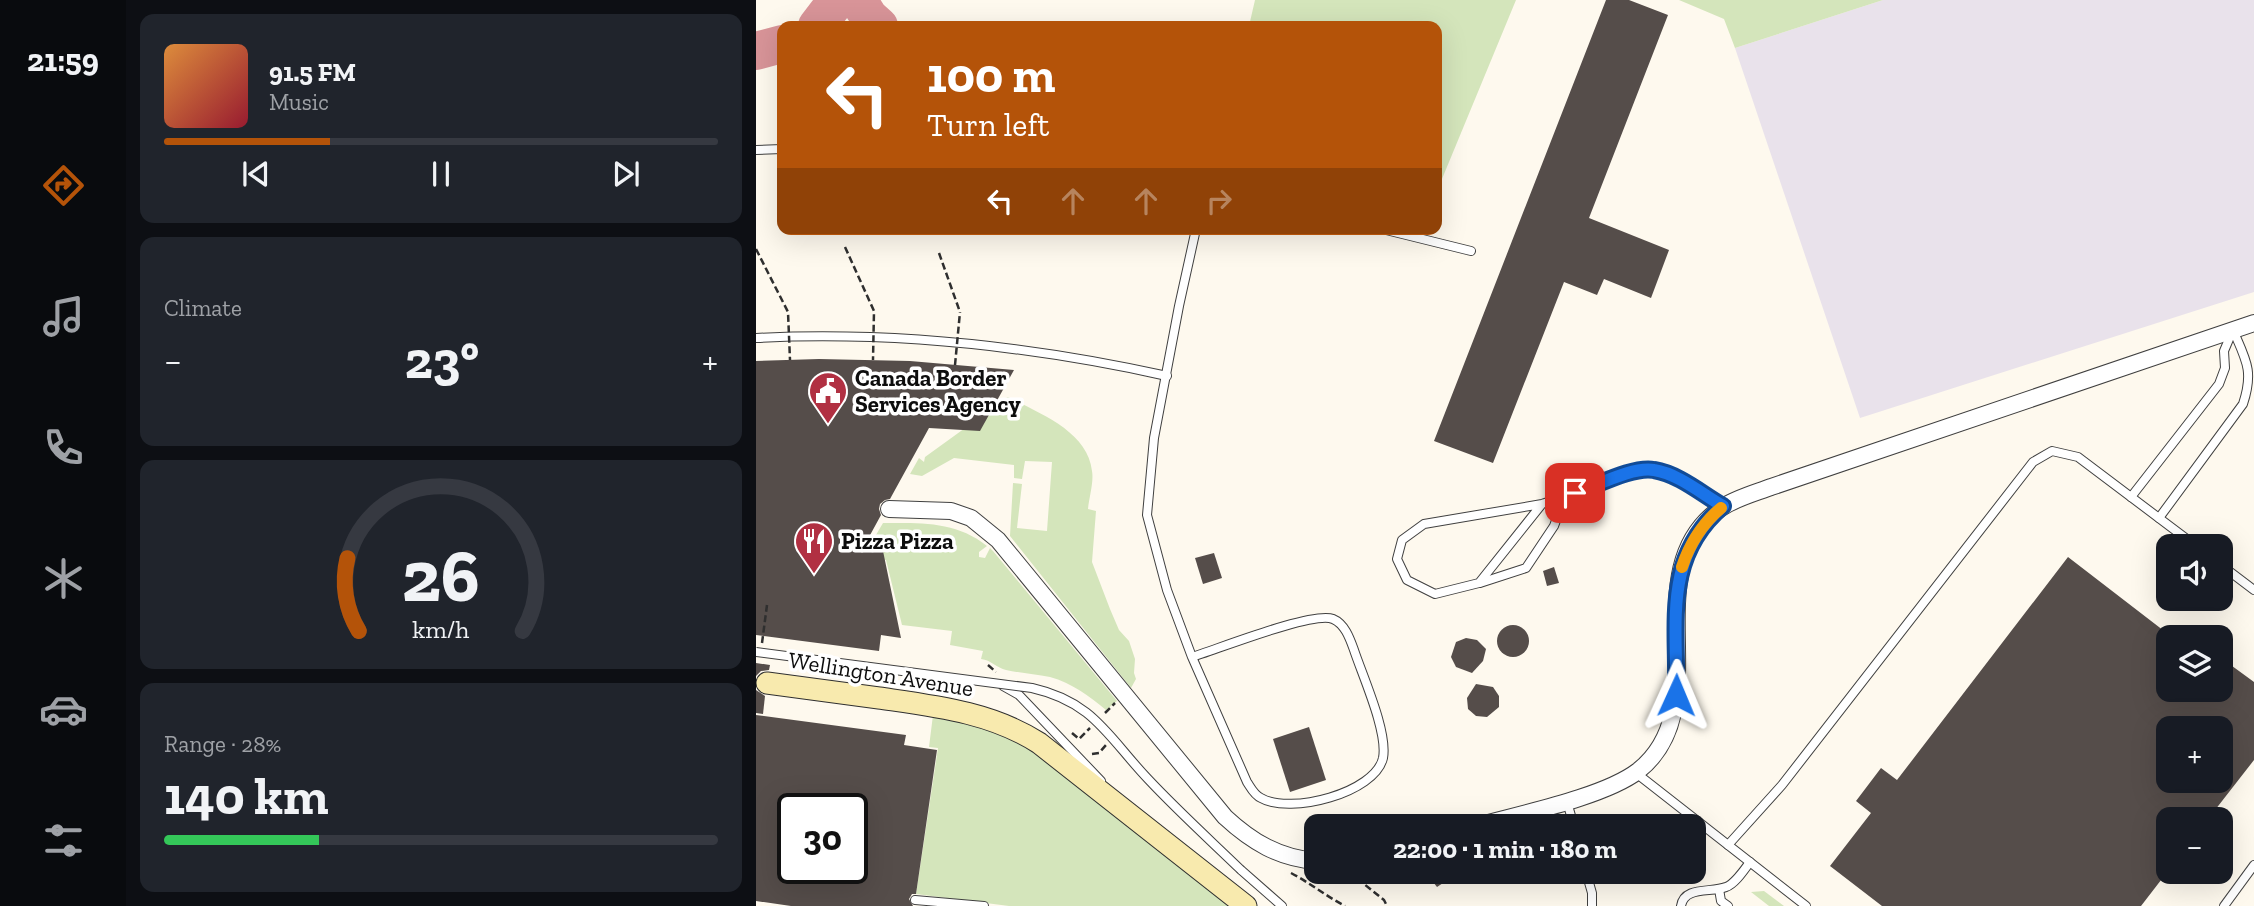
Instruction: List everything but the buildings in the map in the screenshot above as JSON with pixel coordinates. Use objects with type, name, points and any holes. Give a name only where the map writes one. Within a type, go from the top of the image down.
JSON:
[{"type":"main road","name":"Wellington Avenue","points":[[767,683],[933,705],[1000,722],[1039,743],[1246,906]]},
{"type":"street","points":[[1520,814],[1609,787],[1636,773],[1659,749],[1671,724],[1676,695],[1676,587],[1692,543],[1706,521],[1723,506],[1771,487],[2254,323]]},
{"type":"street","points":[[889,509],[951,511],[971,519],[998,540],[1225,817],[1263,847],[1304,860]]},
{"type":"lane","points":[[756,150],[777,149]]},
{"type":"lane","points":[[1192,657],[1298,622],[1324,617],[1339,622],[1352,643],[1384,737],[1383,756],[1376,772],[1354,787],[1296,805],[1278,804],[1261,798],[1247,782],[1192,657],[1167,590],[1147,514],[1148,481],[1179,306],[1195,235]]},
{"type":"lane","points":[[1406,235],[1471,251]]},
{"type":"lane","points":[[2131,497],[2219,384],[2225,368],[2224,351],[2234,330]]},
{"type":"lane","points":[[2159,518],[2243,404],[2248,388],[2249,368],[2234,330]]},
{"type":"lane","points":[[756,338],[892,337],[980,343],[1053,353],[1167,376]]},
{"type":"lane","points":[[1728,845],[1782,785],[2033,463],[2052,452],[2078,457],[2180,534]]},
{"type":"lane","points":[[1565,496],[1553,526],[1526,568],[1435,594],[1408,580],[1397,559],[1402,540],[1424,524],[1542,504],[1631,473],[1652,469],[1671,475],[1723,506]]},
{"type":"lane","points":[[1479,583],[1542,504]]},
{"type":"lane","points":[[2233,574],[2254,590]]},
{"type":"lane","name":"Wellington Avenue","points":[[758,650],[972,677],[1011,689],[1090,768],[1124,811]]},
{"type":"lane","name":"Wellington Avenue","points":[[758,650],[1032,688],[1060,696],[1094,718],[1147,778],[1282,906]]},
{"type":"lane","points":[[1636,773],[1805,906]]},
{"type":"lane","points":[[1567,801],[1571,814]]},
{"type":"lane","points":[[1681,906],[1682,900],[1688,894],[1729,887],[1750,862]]},
{"type":"lane","points":[[2224,906],[2254,865]]},
{"type":"lane","points":[[1589,884],[1592,906]]},
{"type":"lane","points":[[1718,889],[1721,901],[1728,906]]},
{"type":"lane","points":[[915,900],[944,905],[984,906]]},
{"type":"path","points":[[845,247],[874,311],[873,360]]},
{"type":"path","points":[[756,249],[788,312],[790,360]]},
{"type":"path","points":[[939,253],[960,312],[955,365]]},
{"type":"path","points":[[758,650],[767,605]]},
{"type":"path","points":[[1089,755],[1098,753],[1107,743]]},
{"type":"path","points":[[1364,884],[1384,900],[1387,906]]},
{"type":"shaded area","points":[[1883,0],[2254,0],[2254,292],[1860,418],[1735,48]]},
{"type":"green space","points":[[1255,0],[1516,0],[1442,179],[1442,21],[1250,21]]},
{"type":"green space","points":[[1679,0],[1883,0],[1735,48],[1724,19]]},
{"type":"green space","points":[[1008,397],[1047,417],[1072,434],[1088,457],[1092,485],[1088,509],[1096,511],[1092,562],[1119,630],[1129,641],[1135,659],[1136,679],[1131,688],[1010,536],[1013,483],[1022,484],[1017,528],[1047,531],[1052,462],[1025,461],[1022,479],[1014,478],[1014,465],[954,458],[922,476],[910,474],[919,458],[924,462],[925,457]]},
{"type":"green space","points":[[883,523],[938,525],[963,532],[987,546],[979,552],[979,557],[985,558],[990,548],[1117,701],[1106,710],[1066,683],[1050,677],[1003,669],[981,659],[983,651],[950,645],[952,631],[902,625],[886,560],[863,557]]},
{"type":"green space","points":[[933,715],[974,722],[1031,744],[1232,906],[1009,906],[916,894],[938,748],[929,747]]},
{"type":"green space","points":[[1764,891],[1784,906],[1769,906],[1751,892]]},
{"type":"taxiway","points":[[821,21],[837,0]]},
{"type":"taxiway","points":[[858,0],[873,21]]},
{"type":"taxiway","points":[[756,51],[777,45]]},
{"type":"slow traffic","points":[[1682,567],[1692,543],[1706,521],[1721,508]]},
{"type":"place","name":"Canada Border Services Agency","points":[[828,425]]},
{"type":"place","name":"Pizza Pizza","points":[[814,575]]},
{"type":"route","points":[[1575,493],[1631,473],[1652,469],[1671,475],[1723,506],[1706,521],[1692,543],[1676,587],[1676,695]]}]
